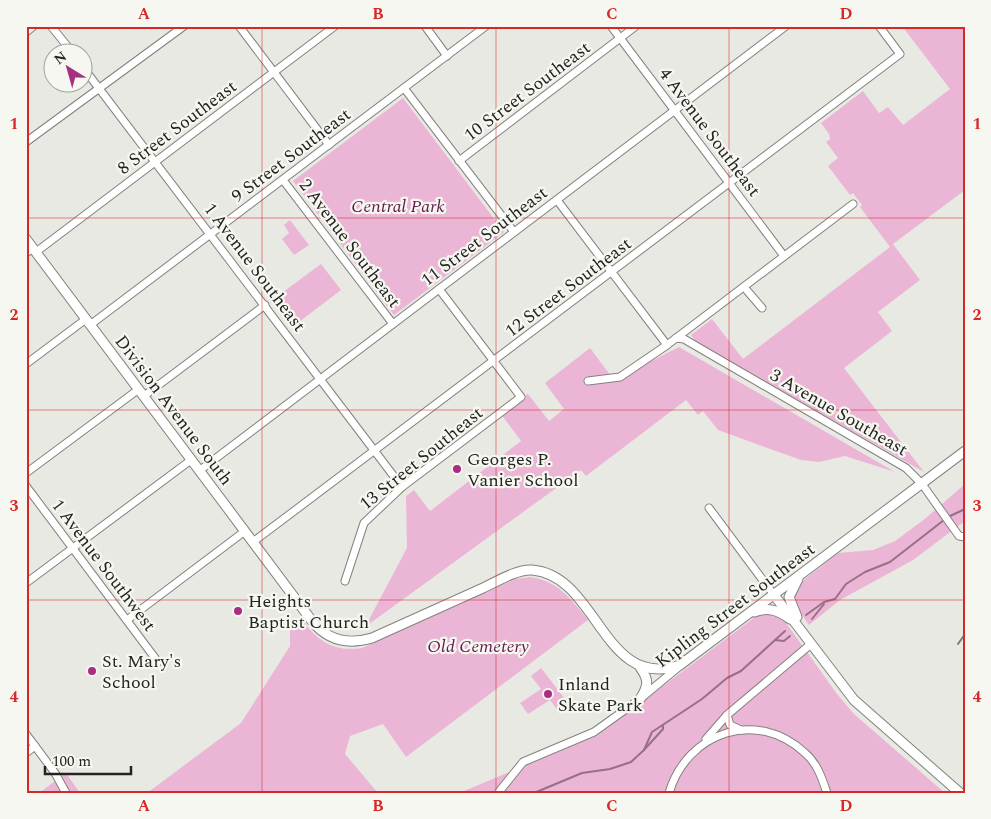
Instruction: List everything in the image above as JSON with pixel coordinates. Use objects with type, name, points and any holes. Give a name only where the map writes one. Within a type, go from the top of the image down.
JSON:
[{"type":"street","points":[[26,30],[32,26]]},
{"type":"street","points":[[51,26],[64,42]]},
{"type":"street","points":[[26,142],[90,93],[100,89],[184,26]]},
{"type":"street","points":[[239,26],[329,145]]},
{"type":"street","name":"8 Street Southeast","points":[[32,251],[156,162],[335,26]]},
{"type":"street","points":[[425,26],[447,56]]},
{"type":"street","name":"9 Street Southeast","points":[[26,364],[211,234],[486,26]]},
{"type":"street","name":"4 Avenue Southeast","points":[[611,26],[784,256]]},
{"type":"street","name":"10 Street Southeast","points":[[459,161],[636,26]]},
{"type":"street","name":"11 Street Southeast","points":[[199,471],[786,26]]},
{"type":"street","name":"12 Street Southeast","points":[[253,542],[900,54],[880,26]]},
{"type":"street","name":"1 Avenue Southeast","points":[[92,79],[402,487]]},
{"type":"street","points":[[404,88],[514,232]]},
{"type":"street","name":"2 Avenue Southeast","points":[[283,180],[393,324]]},
{"type":"street","points":[[557,200],[667,345]]},
{"type":"street","points":[[588,381],[620,377],[667,345],[853,204]]},
{"type":"street","name":"Division Avenue South","points":[[26,239],[32,251],[88,322],[317,628],[329,637],[345,642],[372,638],[492,584],[530,570],[560,579],[621,652],[640,666]]},
{"type":"street","points":[[744,287],[762,308]]},
{"type":"street","points":[[439,289],[494,362]]},
{"type":"street","points":[[26,473],[265,305]]},
{"type":"street","name":"3 Avenue Southeast","points":[[676,338],[684,340],[874,447],[906,468],[922,484],[959,536],[965,537]]},
{"type":"street","name":"13 Street Southeast","points":[[345,581],[364,523],[402,487],[522,397],[494,362]]},
{"type":"street","name":"Kipling Street Southeast","points":[[498,793],[523,762],[594,732],[965,451]]},
{"type":"street","points":[[26,583],[191,460]]},
{"type":"street","name":"1 Avenue Southwest","points":[[26,486],[158,662]]},
{"type":"street","points":[[710,508],[809,641],[864,710],[960,793]]},
{"type":"street","points":[[127,620],[245,531]]},
{"type":"street","points":[[807,570],[792,588],[789,600],[809,641]]},
{"type":"street","points":[[747,615],[768,609],[780,612],[797,625]]},
{"type":"street","points":[[669,793],[674,777],[686,758],[727,715],[809,641]]},
{"type":"street","points":[[640,666],[661,670],[680,665],[687,660]]},
{"type":"street","points":[[640,666],[648,680],[648,686],[640,699]]},
{"type":"street","points":[[727,715],[730,725],[741,730]]},
{"type":"street","points":[[702,743],[721,734],[741,730],[765,731],[788,739],[806,754],[820,773],[827,793]]},
{"type":"street","points":[[26,734],[55,773],[66,793]]},
{"type":"street","points":[[26,753],[35,746]]},
{"type":"green space","points":[[902,26],[965,26],[965,190],[893,244],[920,280],[878,312],[892,331],[844,368],[924,472],[696,342],[691,335],[712,319],[743,359],[890,247],[860,207],[862,205],[853,193],[850,195],[828,166],[838,158],[826,142],[830,139],[829,134],[821,123],[863,91],[879,113],[888,107],[903,125],[950,89]]},
{"type":"green space","name":"Central Park","points":[[403,98],[504,232],[394,315],[293,181]]},
{"type":"green space","points":[[290,220],[309,245],[294,255],[282,239],[289,233],[284,225]]},
{"type":"green space","points":[[321,264],[341,290],[299,322],[279,295]]},
{"type":"green space","points":[[679,347],[895,472],[845,456],[819,462],[801,460],[718,430],[703,411],[698,415],[686,400],[586,476],[581,470],[365,627],[407,548],[406,496],[414,490],[430,511],[521,441],[501,414],[528,394],[549,421],[564,409],[545,383],[590,348],[614,380]]},
{"type":"green space","points":[[965,484],[965,521],[913,560],[840,600],[809,625],[793,602],[795,589],[800,583],[838,553],[873,550],[895,541],[926,518]]},
{"type":"green space","name":"Old Cemetery","points":[[531,577],[549,582],[563,592],[588,620],[406,757],[383,724],[350,736],[345,754],[378,793],[147,793],[241,723],[290,646],[290,629],[302,620],[321,640],[328,644],[343,648],[362,648],[515,579]]},
{"type":"green space","points":[[767,613],[779,616],[784,620],[837,694],[854,714],[945,793],[459,793],[598,735],[755,617]]},
{"type":"green space","name":"Inland Skate Park","points":[[541,668],[568,703],[558,711],[550,700],[528,714],[520,703],[541,689],[531,676]]},
{"type":"green space","points":[[66,773],[80,793],[39,793]]},
{"type":"waterway","points":[[948,517],[965,509]]},
{"type":"waterway","points":[[806,615],[824,602],[835,599],[846,584],[865,572],[890,562],[944,520]]},
{"type":"waterway","points":[[812,619],[824,604]]},
{"type":"waterway","points":[[534,793],[582,773],[610,769],[631,762],[644,750],[652,732],[702,699],[727,678],[741,671],[785,631]]},
{"type":"waterway","points":[[775,640],[784,641],[790,636]]},
{"type":"waterway","points":[[644,750],[663,729],[663,726]]},
{"type":"railway","points":[[958,644],[965,634]]},
{"type":"place","name":"Georges P. Vanier School","points":[[457,469]]},
{"type":"place","name":"Heights Baptist Church","points":[[238,611]]},
{"type":"place","name":"St. Mary's School","points":[[92,671]]},
{"type":"place","name":"Inland Skate Park","points":[[548,694]]}]
